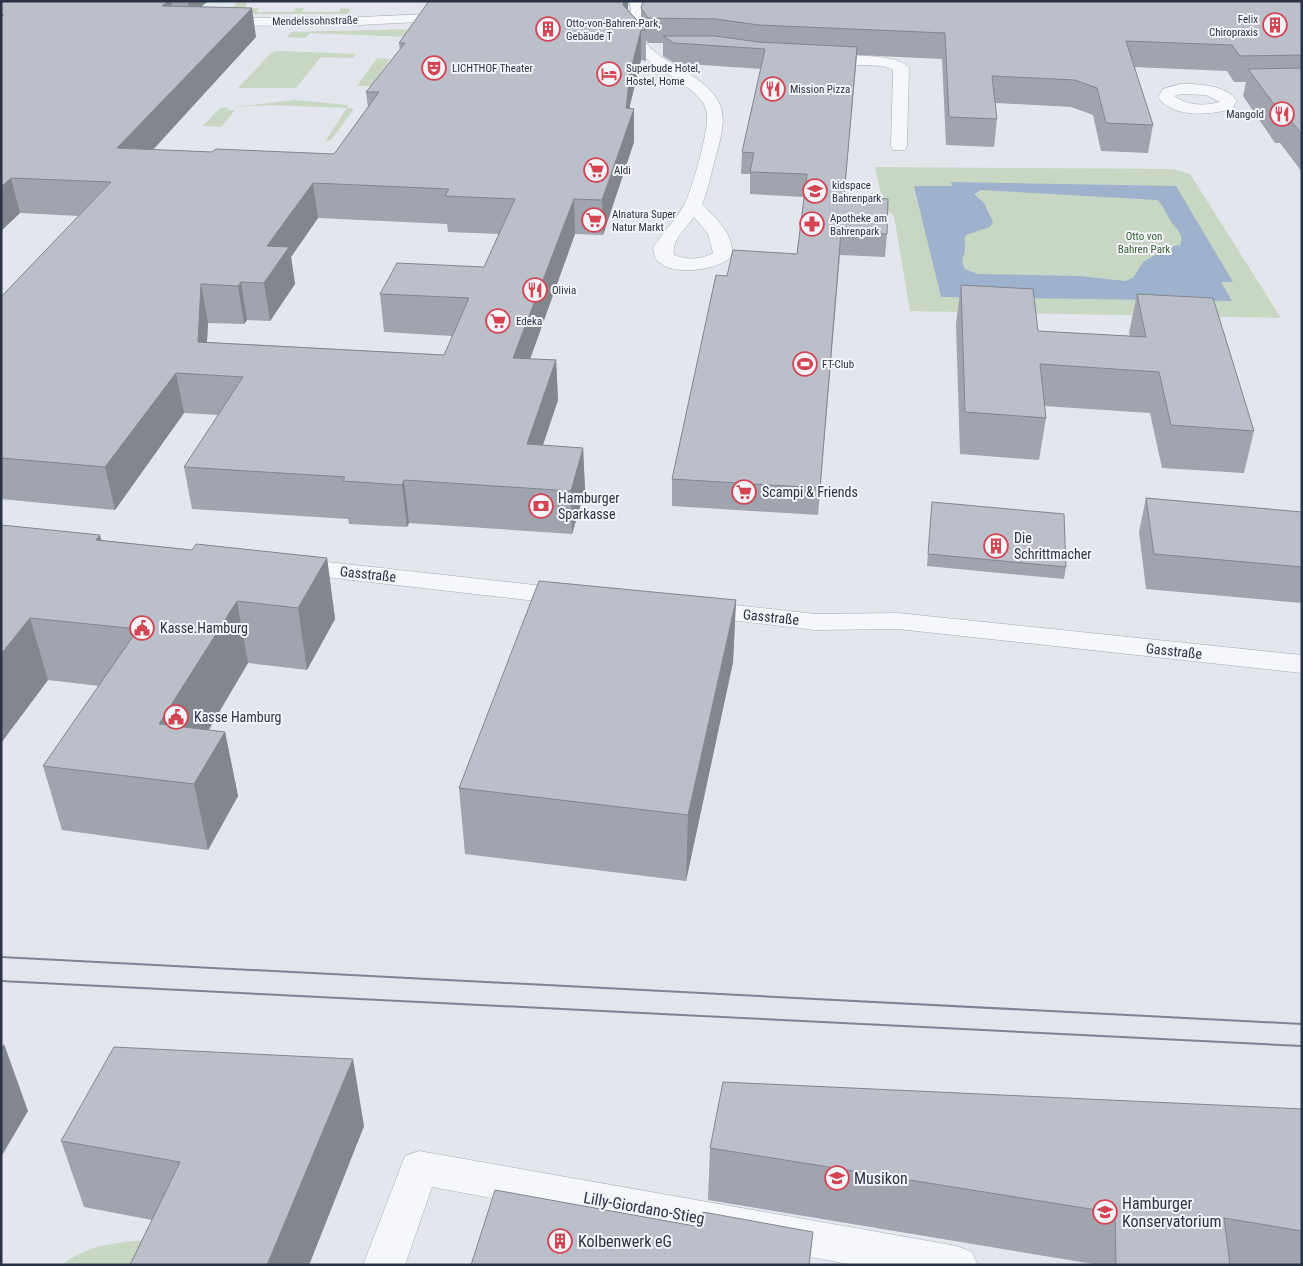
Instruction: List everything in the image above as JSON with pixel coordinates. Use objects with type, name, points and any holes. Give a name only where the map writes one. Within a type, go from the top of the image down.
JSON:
[{"type":"street","points":[[636,1],[638,10],[632,33],[643,49],[659,62],[699,86],[714,105],[717,122],[693,205]]},
{"type":"street","name":"Mendelssohnstraße","points":[[220,7],[205,22],[359,21],[465,16]]},
{"type":"street","points":[[643,49],[666,48]]},
{"type":"street","points":[[802,59],[885,62],[901,68],[899,146]]},
{"type":"street","points":[[1211,91],[1238,88]]},
{"type":"street","name":"Gasstraße","points":[[268,564],[599,600]]},
{"type":"street","name":"Gasstraße","points":[[678,607],[815,622],[898,621],[1302,664]]},
{"type":"street","name":"Lilly-Giordano-Stieg","points":[[384,1265],[419,1168],[957,1265]]},
{"type":"green space","points":[[238,1],[248,1],[245,8],[259,8],[257,12],[293,12],[296,8],[304,8],[302,12],[339,12],[341,8],[350,9],[349,14],[228,14]]},
{"type":"green space","points":[[419,29],[409,37],[310,33],[305,38],[287,37],[291,32]]},
{"type":"green space","points":[[275,51],[356,54],[353,58],[321,57],[296,88],[238,88]]},
{"type":"green space","points":[[377,58],[390,59],[371,86],[357,86]]},
{"type":"green space","points":[[295,100],[347,105],[348,108],[354,109],[331,140],[325,141],[347,108],[270,105],[234,107]]},
{"type":"green space","points":[[229,107],[227,110],[235,110],[221,127],[203,126],[220,108]]},
{"type":"green space","name":"Otto von Bahren Park","points":[[875,167],[1173,169],[1190,174],[1281,318],[910,311],[894,216],[884,208]]},
{"type":"green space","points":[[148,1240],[155,1265],[62,1265],[71,1258],[92,1249],[125,1242]]},
{"type":"water","points":[[951,182],[1176,186],[1233,282],[1221,282],[1232,301],[941,297],[914,186],[952,186]],"holes":[[[981,190],[1157,200],[1179,231],[1180,245],[1171,247],[1172,254],[1155,255],[1143,262],[1133,278],[1125,281],[1080,276],[978,274],[965,269],[963,266],[966,235],[990,227],[993,222],[984,203],[974,194]]]},
{"type":"building","points":[[1,1],[168,1],[162,6],[252,8],[117,148],[212,152],[216,149],[334,154],[379,92],[366,92],[405,43],[399,43],[429,1],[624,1],[623,5],[646,30],[641,30],[630,73],[626,108],[634,109],[602,200],[574,199],[513,358],[556,360],[527,444],[583,448],[571,491],[404,480],[402,485],[343,481],[345,477],[184,467],[243,377],[176,373],[105,467],[1,458],[1,297],[111,182],[11,178],[1,187],[1,17],[4,15],[1,15]],"holes":[[[313,183],[449,189],[445,196],[515,199],[484,267],[397,263],[380,294],[469,298],[444,355],[198,342],[201,284],[238,286],[241,282],[264,283],[289,247],[267,246]]]},
{"type":"building","points":[[643,1],[1302,1],[1302,55],[1240,56],[1232,45],[1126,41],[1153,125],[1106,123],[1097,88],[1075,80],[992,76],[997,119],[949,117],[945,33],[759,25],[716,19],[648,18],[641,8]]},
{"type":"building","points":[[663,36],[715,36],[758,42],[857,47],[844,197],[888,199],[887,234],[841,232],[820,488],[672,479],[716,275],[727,276],[733,250],[797,254],[807,174],[750,172],[754,153],[742,152],[765,49],[674,43]]},
{"type":"building","points":[[1302,68],[1302,134],[1286,115],[1282,115],[1248,69]]},
{"type":"building","points":[[961,285],[1033,289],[1038,331],[1146,337],[1137,294],[1213,298],[1254,431],[1171,425],[1159,372],[1040,364],[1046,418],[965,412]]},
{"type":"building","points":[[1146,498],[1302,512],[1302,567],[1154,554]]},
{"type":"building","name":"Die Schrittmacher","points":[[932,502],[1064,514],[1066,567],[928,554]]},
{"type":"building","points":[[1,525],[100,535],[96,540],[192,550],[196,544],[327,558],[298,608],[237,601],[159,724],[225,732],[194,784],[43,766],[138,629],[30,618],[1,654]]},
{"type":"building","points":[[539,581],[736,600],[688,815],[459,788]]},
{"type":"building","points":[[114,1047],[353,1059],[267,1265],[130,1265],[180,1162],[61,1141]]},
{"type":"building","points":[[723,1082],[1302,1109],[1302,1231],[1224,1218],[1230,1265],[1116,1265],[1115,1213],[710,1148]]},
{"type":"building","points":[[495,1190],[700,1227],[703,1212],[813,1232],[809,1265],[471,1265]]},
{"type":"tram line","points":[[1,957],[1302,1024]]},
{"type":"tram line","points":[[1,981],[1302,1046]]},
{"type":"place","name":"Felix Chiropraxis","points":[[1275,25]]},
{"type":"place","name":"Otto-von-Bahren-Park, Gebäude T","points":[[548,29]]},
{"type":"place","name":"LICHTHOF Theater","points":[[434,68]]},
{"type":"place","name":"Superbude Hotel, Hostel, Home","points":[[609,74]]},
{"type":"place","name":"Mission Pizza","points":[[773,89]]},
{"type":"place","name":"Mangold","points":[[1282,114]]},
{"type":"place","name":"Aldi","points":[[596,170]]},
{"type":"place","name":"kidspace Bahrenpark","points":[[815,191]]},
{"type":"place","name":"Alnatura Super Natur Markt","points":[[594,220]]},
{"type":"place","name":"Apotheke am Bahrenpark","points":[[812,224]]},
{"type":"place","name":"Olivia","points":[[535,290]]},
{"type":"place","name":"Edeka","points":[[498,321]]},
{"type":"place","name":"FT-Club","points":[[805,364]]},
{"type":"place","name":"Scampi & Friends","points":[[744,492]]},
{"type":"place","name":"Hamburger Sparkasse","points":[[541,506]]},
{"type":"place","name":"Die Schrittmacher","points":[[996,546]]},
{"type":"place","name":"Kasse.Hamburg","points":[[142,628]]},
{"type":"place","name":"Kasse Hamburg","points":[[176,717]]},
{"type":"place","name":"Musikon","points":[[837,1178]]},
{"type":"place","name":"Hamburger Konservatorium","points":[[1105,1212]]},
{"type":"place","name":"Kolbenwerk eG","points":[[560,1241]]}]
